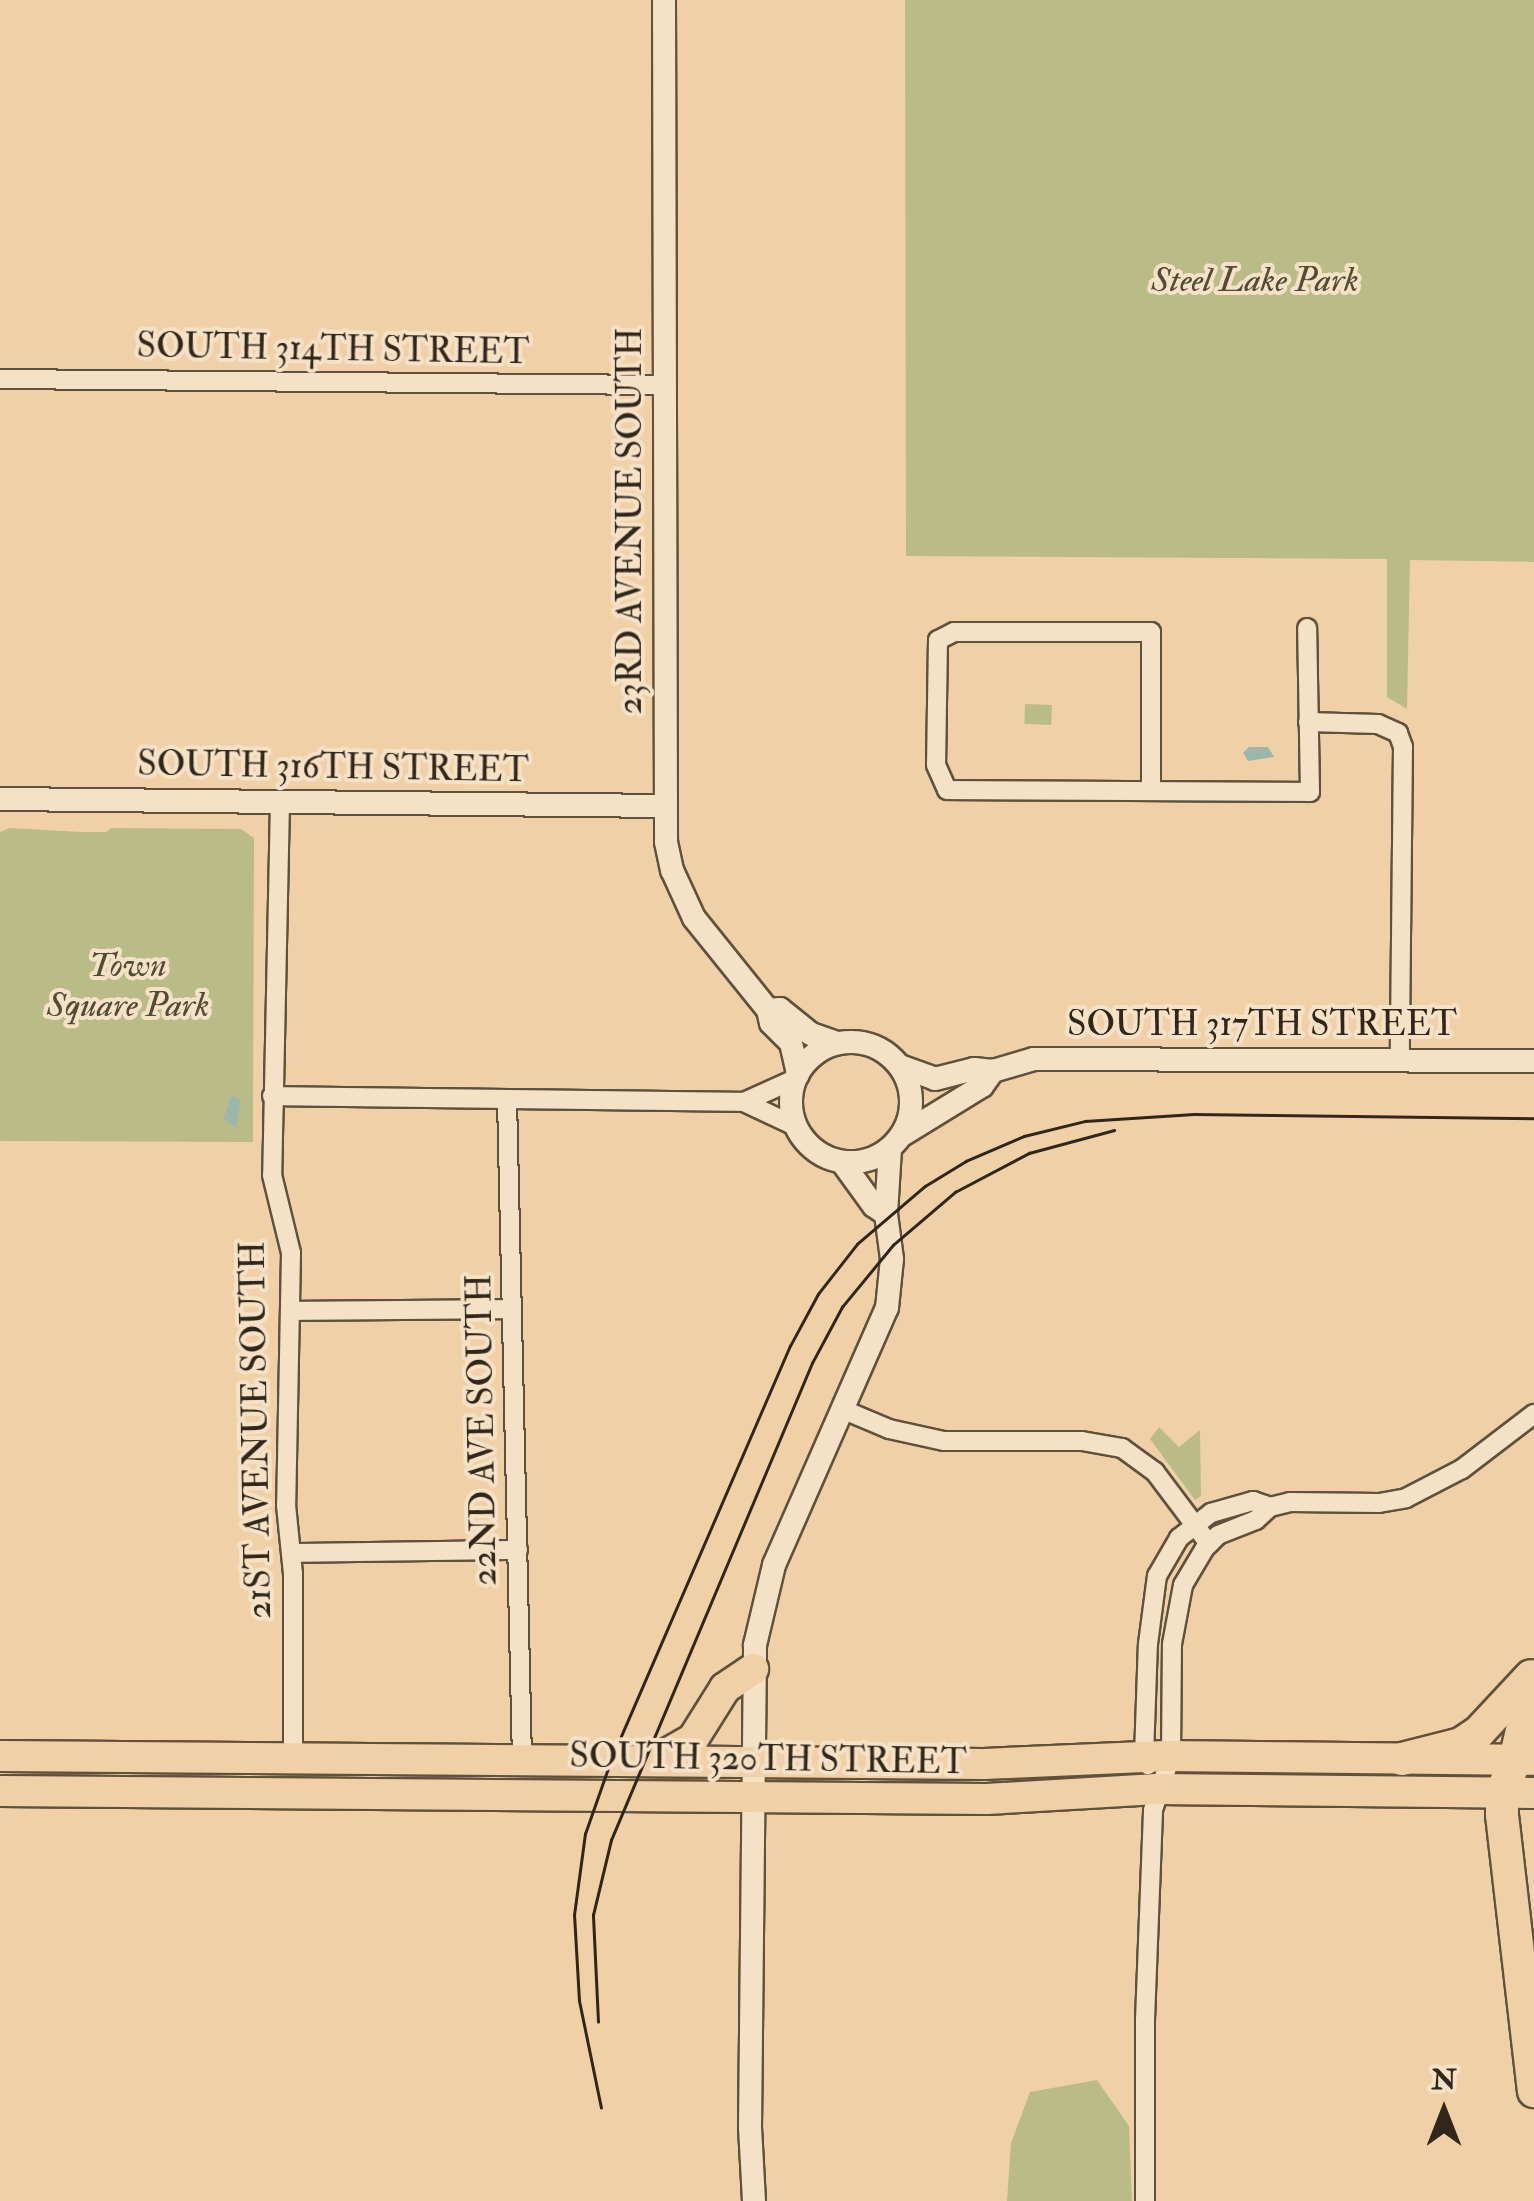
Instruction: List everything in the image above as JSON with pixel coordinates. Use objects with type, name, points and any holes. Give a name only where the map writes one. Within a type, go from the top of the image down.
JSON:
[{"type":"highway","points":[[1402,1758],[1460,1744],[1529,1679]]},
{"type":"highway","points":[[1529,1679],[1525,1760],[1518,1792],[1534,2091]]},
{"type":"main road","points":[[653,1761],[694,1739],[725,1688],[753,1669]]},
{"type":"main road","name":"SOUTH 320TH STREET","points":[[0,1756],[984,1764],[1157,1756],[1525,1760]]},
{"type":"main road","points":[[140,1792],[180,1777],[280,1777],[290,1770],[293,1758]]},
{"type":"main road","points":[[315,1793],[327,1775],[432,1774],[482,1760]]},
{"type":"main road","name":"SOUTH 320TH STREET","points":[[0,1791],[987,1799],[1157,1789],[1518,1792]]},
{"type":"street","name":"23RD AVENUE SOUTH","points":[[664,0],[666,842],[684,900],[707,939],[768,1010],[770,1023],[791,1043],[796,1076]]},
{"type":"street","name":"SOUTH 314TH STREET","points":[[0,379],[665,385]]},
{"type":"street","points":[[1151,790],[1151,632],[944,635],[938,640],[936,764],[942,785],[952,792],[1310,792],[1307,628]]},
{"type":"street","points":[[1308,722],[1378,724],[1398,733],[1403,747],[1400,1058]]},
{"type":"street","name":"SOUTH 316TH STREET","points":[[0,799],[664,806]]},
{"type":"street","name":"21ST AVENUE SOUTH","points":[[280,802],[272,1175],[291,1253],[286,1505],[292,1553],[293,1758]]},
{"type":"street","name":"23RD AVENUE SOUTH","points":[[768,1010],[780,1009],[812,1034],[837,1043]]},
{"type":"street","points":[[744,1102],[796,1076],[812,1056],[837,1043],[860,1042],[882,1050],[900,1066],[912,1107],[896,1142],[886,1214],[892,1259],[886,1308],[768,1582],[758,1623],[753,1669],[750,2128],[754,2201]]},
{"type":"street","name":"SOUTH 317TH STREET","points":[[900,1066],[935,1078],[974,1069],[993,1071],[1034,1058],[1534,1060]]},
{"type":"street","name":"SOUTH 317TH STREET","points":[[896,1142],[982,1086],[993,1071]]},
{"type":"street","points":[[795,1126],[790,1107],[796,1076]]},
{"type":"street","points":[[272,1096],[744,1102],[795,1126],[819,1154],[842,1162],[875,1158],[896,1142]]},
{"type":"street","name":"22ND AVE SOUTH","points":[[507,1099],[522,1760]]},
{"type":"street","points":[[842,1162],[874,1206],[886,1214]]},
{"type":"street","points":[[291,1310],[512,1308]]},
{"type":"street","points":[[844,1410],[899,1432],[944,1441],[1082,1441],[1113,1445],[1134,1454],[1156,1472],[1192,1526],[1209,1544]]},
{"type":"street","points":[[1157,1756],[1182,1585],[1209,1544],[1270,1508],[1290,1502],[1378,1503],[1406,1498],[1462,1469],[1534,1414]]},
{"type":"street","points":[[1145,2201],[1145,2020],[1157,1789],[1150,1604],[1162,1566],[1192,1526],[1232,1504],[1254,1501],[1270,1508]]},
{"type":"street","points":[[292,1553],[518,1550]]},
{"type":"green space","name":"Steel Lake Park","points":[[905,0],[1534,0],[1534,562],[1410,560],[1407,709],[1387,697],[1387,559],[906,556]]},
{"type":"green space","points":[[1025,704],[1052,705],[1051,725],[1024,724]]},
{"type":"green space","name":"Town Square Park","points":[[10,828],[82,832],[106,832],[111,828],[241,829],[254,838],[253,1142],[0,1141],[0,832]]},
{"type":"green space","points":[[1159,1427],[1179,1447],[1200,1430],[1201,1496],[1195,1500],[1150,1439]]},
{"type":"green space","points":[[1097,2080],[1129,2126],[1132,2201],[1007,2201],[1011,2143],[1030,2092]]},
{"type":"shaded area","points":[[1249,747],[1268,747],[1274,757],[1248,761],[1243,753]]},
{"type":"shaded area","points":[[232,1096],[241,1099],[236,1128],[223,1119]]},
{"type":"tram line","points":[[601,2108],[579,2001],[574,1915],[585,1834],[612,1757],[790,1346],[818,1294],[857,1244],[925,1186],[966,1161],[1024,1136],[1085,1121],[1194,1114],[1534,1118]]},
{"type":"tram line","points":[[598,2022],[593,1915],[611,1840],[812,1363],[842,1307],[893,1245],[955,1192],[1029,1153],[1114,1130]]}]
